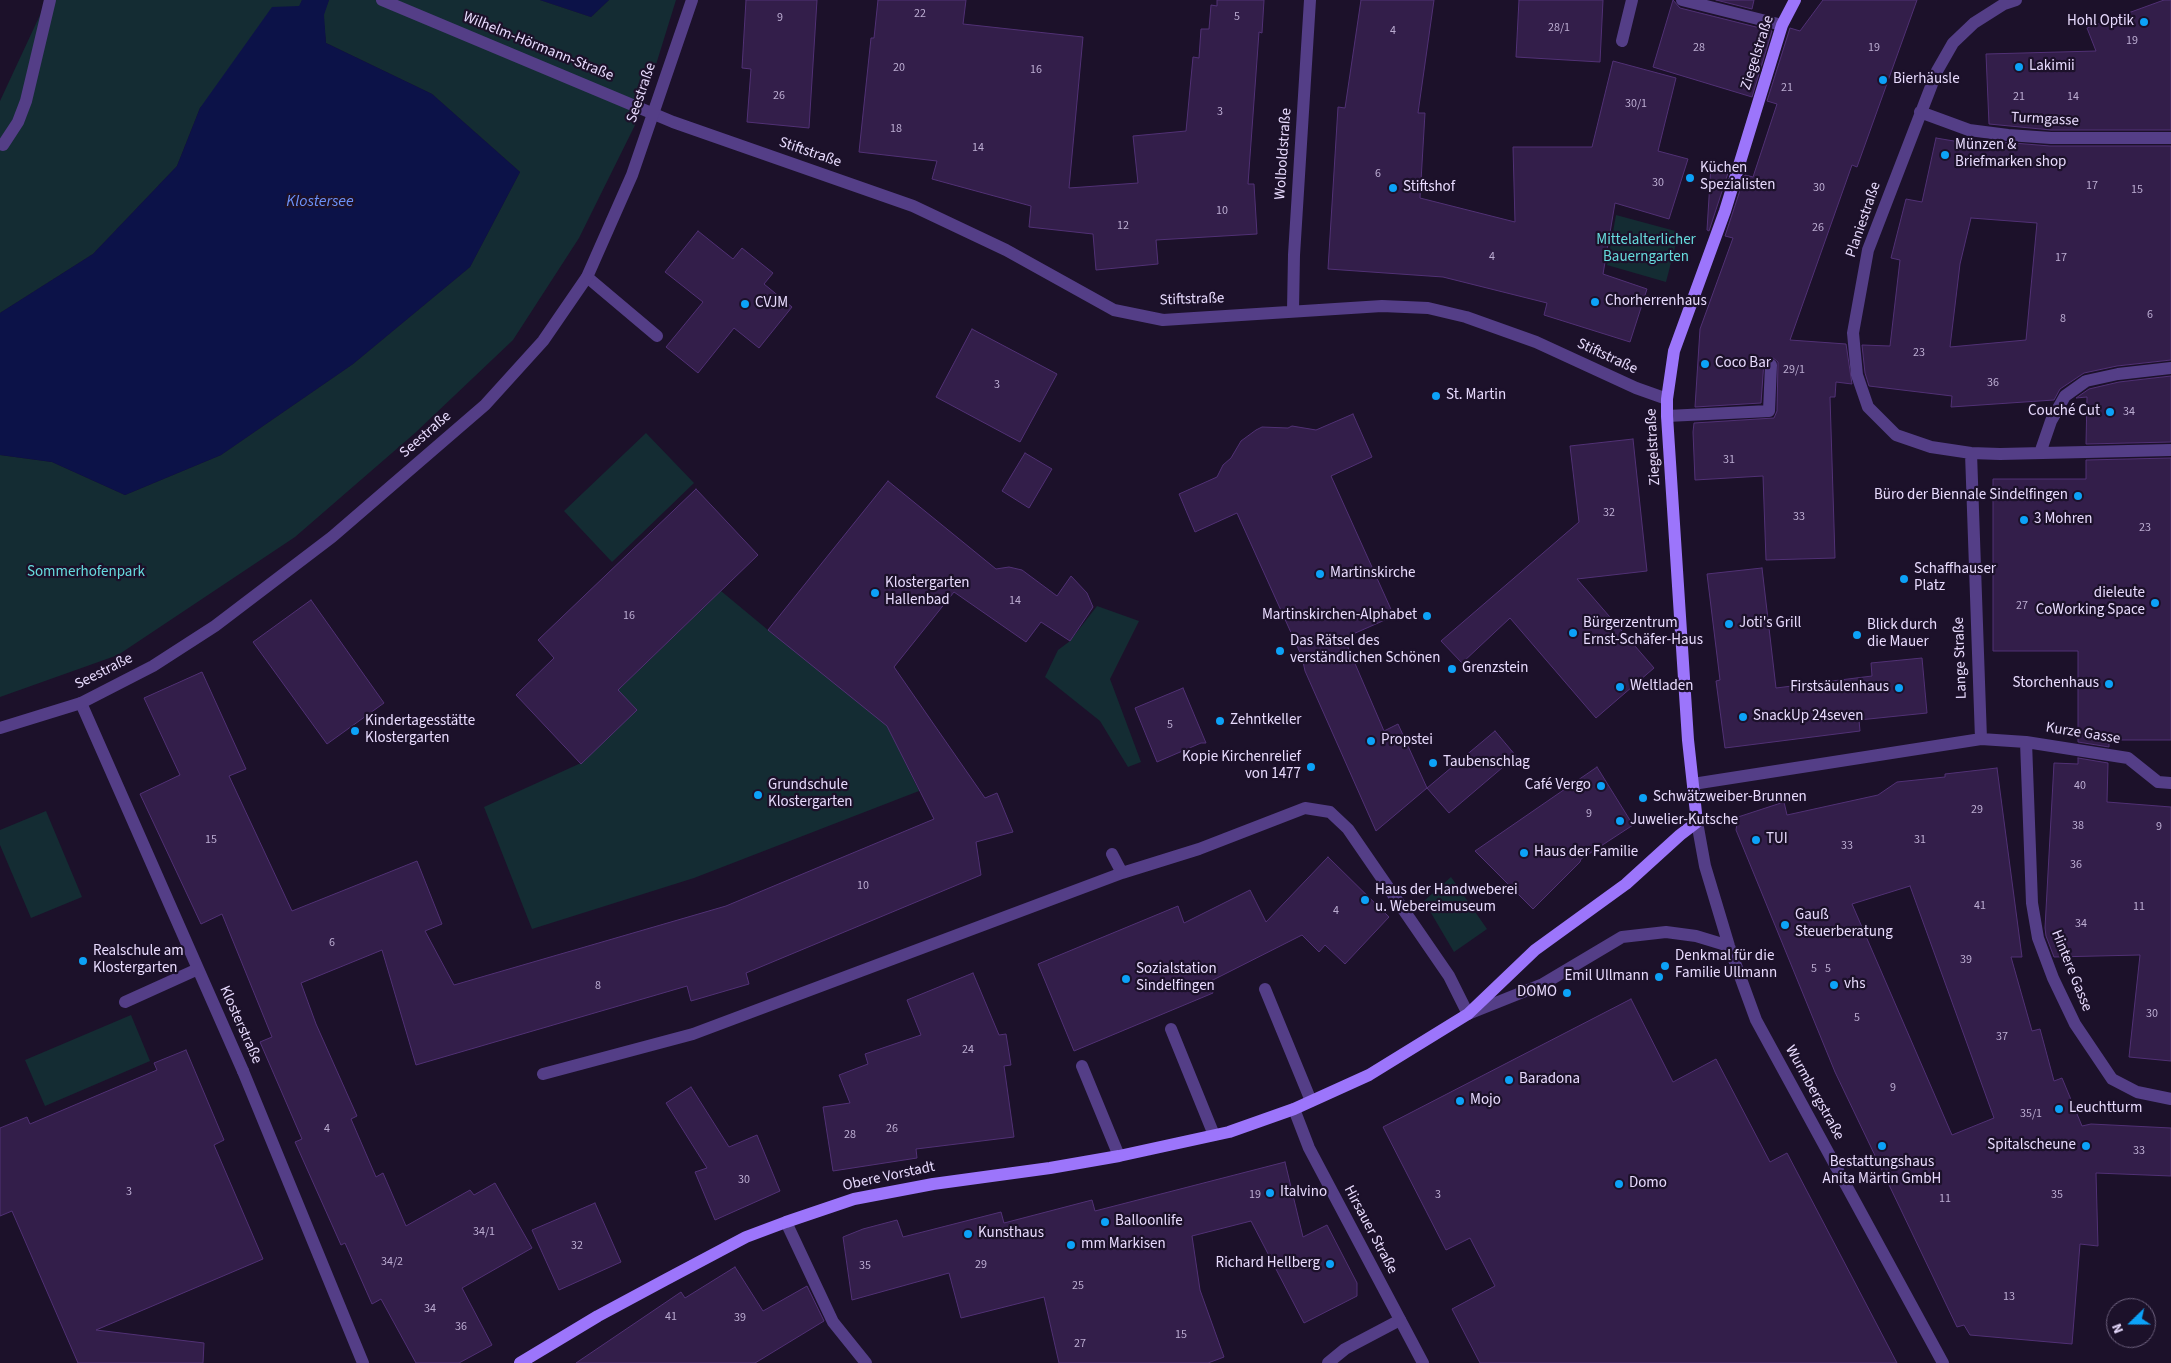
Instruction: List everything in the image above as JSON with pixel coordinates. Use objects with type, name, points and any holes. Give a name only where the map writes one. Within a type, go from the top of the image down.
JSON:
[{"type":"main road","name":"Ziegelstraße","points":[[1697,822],[1688,740],[1676,540],[1666,416],[1667,399],[1674,351],[1725,211],[1782,25],[1795,0]]},
{"type":"main road","name":"Obere Vorstadt","points":[[526,1362],[598,1316],[746,1237],[786,1222],[863,1197],[933,1184],[1050,1168],[1119,1156],[1214,1135],[1294,1109],[1369,1075],[1468,1014],[1535,950],[1626,884],[1697,822]]},
{"type":"street","points":[[2,147],[18,122],[26,101],[50,0]]},
{"type":"street","name":"Wilhelm-Hörmann-Straße","points":[[382,0],[652,114]]},
{"type":"street","name":"Seestraße","points":[[0,728],[81,703],[153,666],[215,626],[332,536],[485,405],[543,341],[587,277],[632,175],[692,0]]},
{"type":"street","name":"Wolboldstraße","points":[[1293,310],[1294,254],[1310,0]]},
{"type":"street","points":[[1622,41],[1632,0]]},
{"type":"street","points":[[1682,0],[1782,25]]},
{"type":"street","name":"Planiestraße","points":[[1971,453],[1932,447],[1896,435],[1868,407],[1857,375],[1853,333],[1868,250],[1937,71],[1953,42],[1974,23],[2004,4],[2016,0]]},
{"type":"street","name":"Turmgasse","points":[[1920,112],[1969,130],[2052,138],[2171,138]]},
{"type":"street","name":"Stiftstraße","points":[[652,114],[912,206],[1006,250],[1114,310],[1162,320],[1293,310],[1382,306],[1428,308],[1466,317],[1536,342],[1636,388],[1667,399]]},
{"type":"street","points":[[587,277],[657,336]]},
{"type":"street","points":[[1666,416],[1769,411],[1771,365]]},
{"type":"street","points":[[2040,453],[2051,421],[2066,396],[2086,381],[2118,374],[2171,368]]},
{"type":"street","points":[[1971,453],[2171,450]]},
{"type":"street","name":"Lange Straße","points":[[1971,453],[1982,739]]},
{"type":"street","name":"Klosterstraße","points":[[81,703],[243,1071],[363,1363]]},
{"type":"street","points":[[1693,784],[1982,739]]},
{"type":"street","name":"Kurze Gasse","points":[[1982,739],[2026,742],[2128,758],[2158,782],[2171,783]]},
{"type":"street","name":"Hintere Gasse","points":[[2026,742],[2032,903],[2038,938],[2053,978],[2075,1024],[2112,1079],[2136,1092],[2171,1099]]},
{"type":"street","points":[[542,1074],[693,1034],[1122,873],[1199,849],[1305,808],[1330,812],[1348,829],[1449,976],[1468,1014],[1543,984],[1622,937],[1666,932],[1696,936],[1729,946]]},
{"type":"street","name":"Wurmbergstraße","points":[[1697,822],[1705,866],[1729,946],[1756,1020],[1944,1363]]},
{"type":"street","points":[[1112,854],[1122,873]]},
{"type":"street","points":[[125,1002],[198,970]]},
{"type":"street","points":[[1265,989],[1310,1101]]},
{"type":"street","points":[[1172,1029],[1214,1135]]},
{"type":"street","points":[[1082,1066],[1119,1156]]},
{"type":"street","name":"Hirsauer Straße","points":[[1294,1109],[1309,1148],[1423,1363]]},
{"type":"street","points":[[786,1222],[833,1322],[866,1363]]},
{"type":"street","points":[[1328,1363],[1345,1349],[1400,1320]]},
{"type":"green space","points":[[47,0],[302,0],[300,6],[200,108],[177,166],[93,254],[0,313],[0,101]]},
{"type":"green space","name":"Sommerhofenpark","points":[[329,0],[540,0],[591,17],[609,0],[676,0],[641,113],[579,238],[513,340],[415,433],[295,537],[118,655],[0,697],[0,455],[52,462],[125,495],[221,455],[353,364],[470,267],[520,172],[432,94],[326,43],[323,15]]},
{"type":"green space","name":"Mittelalterlicher Bauerngarten","points":[[1616,215],[1679,232],[1666,282],[1607,265]]},
{"type":"green space","points":[[646,433],[694,483],[612,562],[564,511]]},
{"type":"green space","points":[[721,591],[768,630],[872,694],[919,791],[694,878],[532,929],[484,807],[581,763],[618,690]]},
{"type":"green space","points":[[1097,606],[1139,621],[1110,679],[1141,762],[1128,767],[1100,721],[1045,677],[1058,650],[1070,641]]},
{"type":"green space","points":[[46,811],[82,897],[31,918],[0,845],[0,830]]},
{"type":"green space","points":[[1451,877],[1487,929],[1454,952],[1424,901]]},
{"type":"green space","points":[[131,1015],[150,1061],[45,1106],[25,1060]]},
{"type":"water","name":"Klostersee","points":[[302,0],[329,0],[324,15],[326,43],[432,94],[520,172],[470,267],[353,364],[221,455],[125,495],[52,462],[0,455],[0,313],[93,254],[177,166],[200,108],[272,7],[299,6]]},
{"type":"water","points":[[540,0],[609,0],[591,17]]},
{"type":"building","points":[[746,0],[817,0],[809,128],[747,122],[751,69],[742,68]]},
{"type":"building","points":[[878,0],[966,0],[963,24],[1083,37],[1069,188],[1138,183],[1133,136],[1186,131],[1193,57],[1199,58],[1201,29],[1209,29],[1211,5],[1217,6],[1217,0],[1264,0],[1262,33],[1259,32],[1248,184],[1254,184],[1257,234],[1156,240],[1158,264],[1096,270],[1093,234],[1029,227],[1031,206],[932,179],[937,161],[859,152],[871,38],[874,38]]},
{"type":"building","points":[[1361,0],[1434,0],[1418,113],[1425,113],[1420,198],[1515,222],[1513,147],[1592,147],[1613,61],[1676,78],[1658,151],[1688,159],[1669,219],[1615,203],[1603,274],[1647,289],[1630,342],[1544,315],[1547,303],[1443,277],[1328,269],[1338,107],[1345,108]]},
{"type":"building","points":[[1519,0],[1603,0],[1600,62],[1516,57]]},
{"type":"building","points":[[1673,0],[1680,8],[1772,31],[1752,97],[1653,67]]},
{"type":"building","points":[[1716,0],[1754,0],[1752,9]]},
{"type":"building","points":[[1823,0],[1917,0],[1857,167],[1852,165],[1790,340],[1846,344],[1852,384],[1836,382],[1835,397],[1830,397],[1835,558],[1766,560],[1763,476],[1695,480],[1693,432],[1694,423],[1774,418],[1777,411],[1778,362],[1772,357],[1764,361],[1761,403],[1695,407],[1700,329],[1733,238],[1725,236],[1745,175],[1753,177],[1777,104],[1767,101],[1790,28],[1800,31]]},
{"type":"building","points":[[2164,0],[2171,0],[2171,130],[2051,130],[1989,124],[1986,54],[2096,51],[2087,28]]},
{"type":"building","points":[[1936,138],[1989,147],[1989,141],[2050,146],[2171,146],[2171,360],[2117,366],[2084,373],[2060,389],[2054,400],[1951,407],[1952,396],[1869,386],[1865,373],[1862,345],[1890,346],[1900,260],[1891,258],[1906,199],[1922,202]],"holes":[[[1971,218],[2037,223],[2026,340],[1950,347],[1960,264]]]},
{"type":"building","points":[[1711,165],[1729,170],[1709,231],[1707,230]]},
{"type":"building","name":"CVJM","points":[[698,231],[733,259],[742,248],[773,273],[764,284],[792,307],[759,348],[734,328],[698,373],[666,347],[703,302],[665,272]]},
{"type":"building","points":[[972,329],[1057,374],[1020,442],[936,397]]},
{"type":"building","points":[[2171,376],[2171,442],[2086,444],[2087,397],[2076,398],[2089,389],[2119,382]]},
{"type":"building","name":"Martinskirche","points":[[1353,414],[1372,457],[1331,476],[1394,616],[1344,638],[1384,731],[1398,724],[1427,788],[1376,831],[1305,671],[1302,657],[1237,513],[1195,532],[1179,494],[1217,477],[1223,465],[1231,458],[1241,441],[1262,427],[1288,428],[1292,426],[1316,430]]},
{"type":"building","points":[[1633,439],[1647,571],[1577,579],[1654,668],[1596,718],[1510,618],[1462,663],[1441,641],[1579,522],[1570,446]]},
{"type":"building","points":[[1025,453],[1052,469],[1029,508],[1002,491]]},
{"type":"building","points":[[2171,458],[2171,740],[2109,740],[2109,747],[2078,742],[2078,651],[1993,651],[1993,479],[2086,479],[2086,460]]},
{"type":"building","points":[[888,481],[996,569],[1009,567],[1022,570],[1057,596],[1071,576],[1087,593],[1093,607],[1070,641],[1041,622],[1026,642],[954,592],[894,667],[985,798],[997,793],[1013,832],[976,842],[981,875],[746,973],[749,984],[691,1001],[687,986],[416,1065],[382,950],[301,983],[316,1024],[357,1116],[351,1119],[376,1177],[383,1173],[406,1226],[470,1190],[474,1195],[495,1183],[532,1248],[462,1288],[492,1345],[459,1363],[416,1363],[381,1299],[372,1304],[345,1243],[341,1245],[295,1142],[302,1139],[260,1042],[272,1037],[222,914],[201,924],[140,794],[180,775],[144,698],[202,672],[246,769],[229,776],[292,911],[417,861],[442,924],[425,931],[454,985],[726,906],[934,819],[887,726],[768,630]]},
{"type":"building","points":[[696,489],[758,555],[618,690],[637,710],[581,764],[516,695],[554,658],[538,640]]},
{"type":"building","points":[[1762,568],[1776,688],[1872,676],[1871,663],[1922,658],[1927,713],[1859,720],[1860,731],[1725,748],[1716,681],[1720,680],[1707,574]]},
{"type":"building","points":[[311,600],[384,703],[327,744],[253,642]]},
{"type":"building","points":[[1183,688],[1206,743],[1201,743],[1157,762],[1135,708]]},
{"type":"building","points":[[1495,731],[1516,756],[1449,813],[1427,788]]},
{"type":"building","points":[[2078,758],[2108,763],[2107,802],[2171,807],[2171,1061],[2129,1057],[2140,955],[2054,957],[2046,936],[2054,763],[2078,764]]},
{"type":"building","points":[[1597,767],[1633,825],[1581,859],[1533,909],[1475,851]]},
{"type":"building","points":[[1997,768],[2022,957],[2011,957],[2032,1031],[2040,1029],[2054,1081],[2062,1078],[2082,1126],[2091,1124],[2171,1128],[2171,1176],[2096,1173],[2098,1246],[2080,1244],[2072,1344],[1970,1335],[1964,1325],[1957,1327],[1835,1072],[1736,830],[1738,817],[1784,802],[1787,815],[1878,795],[1897,782],[1945,777],[1945,774]],"holes":[[[1910,886],[1994,1118],[1952,1135],[1852,904]]]},
{"type":"building","points":[[1328,857],[1389,917],[1345,964],[1325,945],[1319,952],[1302,935],[1209,982],[1213,993],[1074,1051],[1038,964],[1178,906],[1184,923],[1250,890],[1266,922]]},
{"type":"building","points":[[973,973],[999,1035],[1006,1034],[1011,1065],[1004,1066],[1014,1137],[916,1149],[917,1158],[833,1171],[823,1107],[850,1103],[839,1075],[868,1064],[865,1054],[921,1035],[907,1000]]},
{"type":"building","name":"Domo","points":[[1631,999],[1673,1082],[1716,1059],[1770,1162],[1787,1153],[1897,1363],[1480,1363],[1452,1309],[1495,1286],[1470,1238],[1446,1250],[1383,1127]]},
{"type":"building","points":[[186,1050],[224,1140],[214,1145],[263,1259],[96,1330],[204,1343],[203,1363],[78,1363],[12,1211],[0,1216],[0,1128],[27,1117],[30,1124],[157,1070],[154,1063]]},
{"type":"building","points":[[691,1087],[729,1147],[757,1135],[780,1191],[715,1220],[695,1172],[707,1168],[666,1103]]},
{"type":"building","points":[[1285,1162],[1303,1237],[1327,1225],[1357,1283],[1357,1296],[1304,1323],[1251,1221],[1192,1236],[1200,1290],[1224,1357],[1208,1363],[1059,1363],[1044,1297],[961,1318],[949,1273],[852,1300],[843,1237],[863,1229],[897,1220],[903,1237],[1001,1212],[1004,1223],[1092,1200],[1095,1211]]},
{"type":"building","points":[[595,1203],[621,1262],[559,1290],[532,1230]]},
{"type":"building","points":[[735,1267],[763,1311],[807,1286],[824,1321],[755,1363],[576,1363],[681,1292],[685,1298]]},
{"type":"place","name":"Hohl Optik","points":[[2144,22]]},
{"type":"place","name":"Lakimii","points":[[2019,67]]},
{"type":"place","name":"Bierhäusle","points":[[1883,80]]},
{"type":"place","name":"Münzen & Briefmarken shop","points":[[1945,155]]},
{"type":"place","name":"Küchen Spezialisten","points":[[1690,178]]},
{"type":"place","name":"Stiftshof","points":[[1393,188]]},
{"type":"place","name":"Chorherrenhaus","points":[[1595,302]]},
{"type":"place","name":"CVJM","points":[[745,304]]},
{"type":"place","name":"Coco Bar","points":[[1705,364]]},
{"type":"place","name":"St. Martin","points":[[1436,396]]},
{"type":"place","name":"Couché Cut","points":[[2110,412]]},
{"type":"place","name":"Büro der Biennale Sindelfingen","points":[[2078,496]]},
{"type":"place","name":"3 Mohren","points":[[2024,520]]},
{"type":"place","name":"Martinskirche","points":[[1320,574]]},
{"type":"place","name":"Schaffhauser Platz","points":[[1904,579]]},
{"type":"place","name":"Klostergarten Hallenbad","points":[[875,593]]},
{"type":"place","name":"dieleute CoWorking Space","points":[[2155,603]]},
{"type":"place","name":"Martinskirchen-Alphabet","points":[[1427,616]]},
{"type":"place","name":"Joti's Grill","points":[[1729,624]]},
{"type":"place","name":"Bürgerzentrum Ernst-Schäfer-Haus","points":[[1573,633]]},
{"type":"place","name":"Blick durch die Mauer","points":[[1857,635]]},
{"type":"place","name":"Das Rätsel des verständlichen Schönen","points":[[1280,651]]},
{"type":"place","name":"Grenzstein","points":[[1452,669]]},
{"type":"place","name":"Storchenhaus","points":[[2109,684]]},
{"type":"place","name":"Weltladen","points":[[1620,687]]},
{"type":"place","name":"Firstsäulenhaus","points":[[1899,688]]},
{"type":"place","name":"SnackUp 24seven","points":[[1743,717]]},
{"type":"place","name":"Zehntkeller","points":[[1220,721]]},
{"type":"place","name":"Kindertagesstätte Klostergarten","points":[[355,731]]},
{"type":"place","name":"Propstei","points":[[1371,741]]},
{"type":"place","name":"Taubenschlag","points":[[1433,763]]},
{"type":"place","name":"Kopie Kirchenrelief von 1477","points":[[1311,767]]},
{"type":"place","name":"Café Vergo","points":[[1601,786]]},
{"type":"place","name":"Grundschule Klostergarten","points":[[758,795]]},
{"type":"place","name":"Schwätzweiber-Brunnen","points":[[1643,798]]},
{"type":"place","name":"Juwelier-Kutsche","points":[[1620,821]]},
{"type":"place","name":"TUI","points":[[1756,840]]},
{"type":"place","name":"Haus der Familie","points":[[1524,853]]},
{"type":"place","name":"Haus der Handweberei u. Webereimuseum","points":[[1365,900]]},
{"type":"place","name":"Gauß Steuerberatung","points":[[1785,925]]},
{"type":"place","name":"Realschule am Klostergarten","points":[[83,961]]},
{"type":"place","name":"Denkmal für die Familie Ullmann","points":[[1665,966]]},
{"type":"place","name":"Emil Ullmann","points":[[1659,977]]},
{"type":"place","name":"Sozialstation Sindelfingen","points":[[1126,979]]},
{"type":"place","name":"vhs","points":[[1834,985]]},
{"type":"place","name":"DOMO","points":[[1567,993]]},
{"type":"place","name":"Baradona","points":[[1509,1080]]},
{"type":"place","name":"Mojo","points":[[1460,1101]]},
{"type":"place","name":"Leuchtturm","points":[[2059,1109]]},
{"type":"place","name":"Bestattungshaus Anita Märtin GmbH","points":[[1882,1146]]},
{"type":"place","name":"Spitalscheune","points":[[2086,1146]]},
{"type":"place","name":"Domo","points":[[1619,1184]]},
{"type":"place","name":"Italvino","points":[[1270,1193]]},
{"type":"place","name":"Balloonlife","points":[[1105,1222]]},
{"type":"place","name":"Kunsthaus","points":[[968,1234]]},
{"type":"place","name":"mm Markisen","points":[[1071,1245]]},
{"type":"place","name":"Richard Hellberg","points":[[1330,1264]]}]
